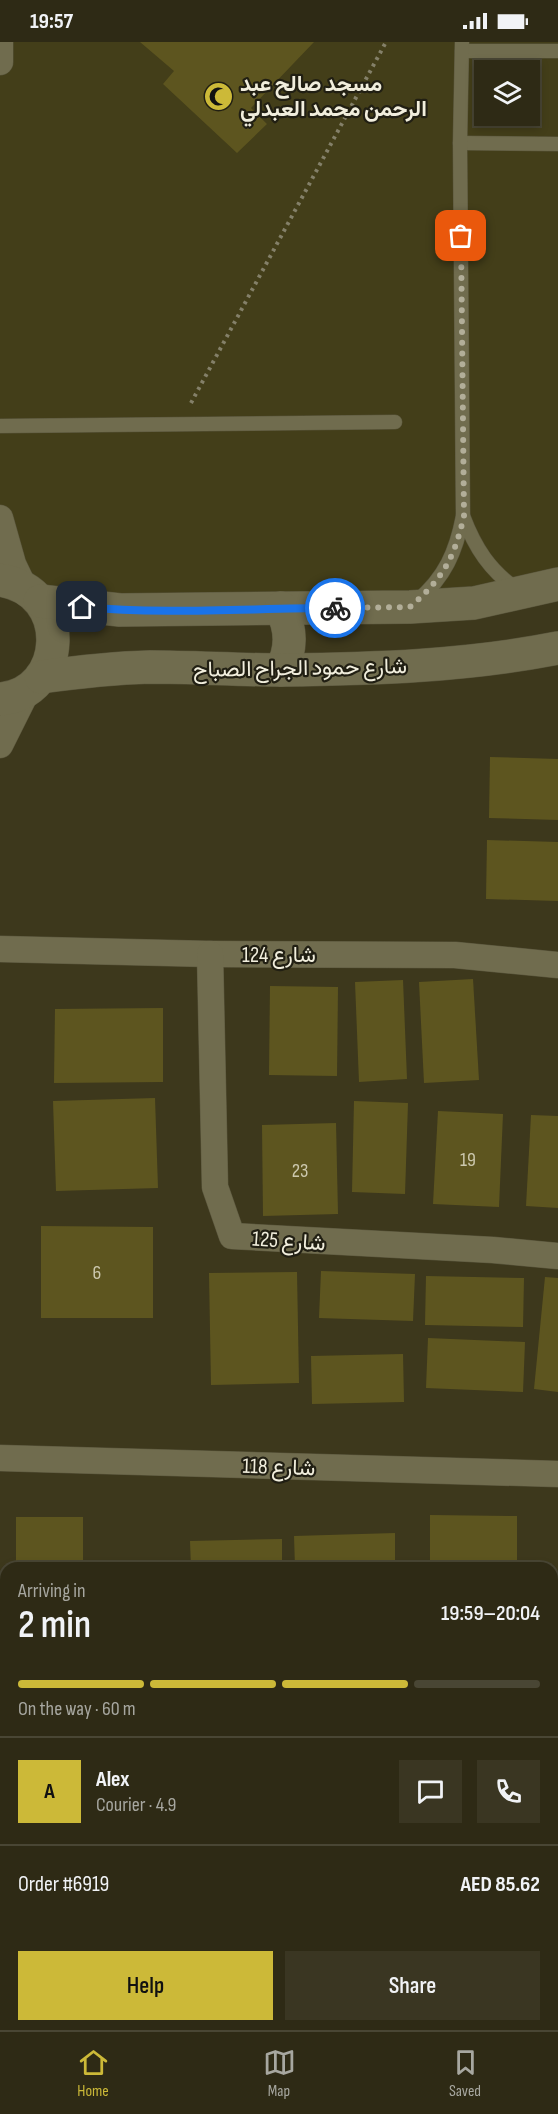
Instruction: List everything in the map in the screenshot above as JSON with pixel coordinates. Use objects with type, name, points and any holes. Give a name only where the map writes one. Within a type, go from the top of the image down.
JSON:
[{"type":"street","points":[[0,42],[0,62]]},
{"type":"street","points":[[0,518],[21,589],[53,625],[53,653],[23,689],[0,745]]},
{"type":"street","points":[[21,589],[120,610],[410,607],[474,603],[558,584]]},
{"type":"street","points":[[281,608],[290,633],[287,658],[281,670]]},
{"type":"street","name":"شارع حمود الجراح الصباح","points":[[23,689],[114,669],[150,667],[281,670],[447,664],[486,661],[558,648]]},
{"type":"street","name":"شارع 124","points":[[0,949],[210,954],[455,955],[558,965]]},
{"type":"street","name":"شارع 125","points":[[210,954],[215,1187],[232,1236],[493,1250],[558,1256]]},
{"type":"street","name":"شارع 118","points":[[0,1458],[558,1474]]},
{"type":"lane","points":[[410,607],[430,589],[446,567],[458,543],[464,516],[460,143],[462,47],[558,51]]},
{"type":"lane","points":[[460,143],[558,144]]},
{"type":"lane","points":[[0,426],[395,422]]},
{"type":"lane","points":[[464,516],[479,553],[499,575],[522,593]]},
{"type":"path","points":[[180,424],[386,42]]},
{"type":"shaded area","points":[[0,42],[558,42],[558,584],[474,603],[40,601],[0,518]]},
{"type":"building","name":"مسجد صالح عبد الرحمن محمد العبدلي","points":[[140,42],[314,42],[251,108],[267,124],[237,153],[163,84],[174,71]]},
{"type":"building","points":[[490,757],[558,759],[558,820],[489,818]]},
{"type":"building","points":[[487,840],[558,842],[558,901],[486,899]]},
{"type":"building","points":[[473,979],[479,1080],[424,1083],[419,982]]},
{"type":"building","points":[[403,980],[407,1079],[359,1082],[355,982]]},
{"type":"building","points":[[270,986],[338,987],[337,1076],[269,1075]]},
{"type":"building","points":[[163,1008],[163,1082],[54,1083],[55,1009]]},
{"type":"building","points":[[155,1098],[158,1188],[56,1191],[53,1101]]},
{"type":"building","points":[[354,1101],[408,1103],[405,1194],[352,1192]]},
{"type":"building","points":[[438,1111],[503,1114],[499,1207],[433,1204]]},
{"type":"building","points":[[531,1115],[558,1116],[558,1208],[526,1206]]},
{"type":"building","points":[[336,1123],[338,1214],[263,1216],[262,1125]]},
{"type":"building","points":[[41,1226],[153,1227],[153,1318],[41,1318]]},
{"type":"building","points":[[321,1271],[415,1274],[413,1321],[319,1318]]},
{"type":"building","points":[[297,1272],[299,1383],[211,1385],[209,1273]]},
{"type":"building","points":[[426,1276],[524,1278],[523,1327],[425,1325]]},
{"type":"building","points":[[545,1277],[558,1278],[558,1392],[534,1389]]},
{"type":"building","points":[[428,1338],[525,1342],[523,1392],[426,1388]]},
{"type":"building","points":[[403,1354],[404,1402],[312,1404],[311,1356]]},
{"type":"building","points":[[430,1515],[517,1516],[517,1562],[430,1562]]},
{"type":"building","points":[[16,1517],[83,1517],[83,1562],[16,1562]]},
{"type":"building","points":[[395,1533],[395,1562],[295,1562],[294,1536]]},
{"type":"building","points":[[282,1539],[282,1562],[191,1562],[190,1541]]},
{"type":"way so far","points":[[335,608],[410,607],[430,589],[446,567],[458,543],[464,516],[461,236]]},
{"type":"place","name":"مسجد صالح عبد الرحمن محمد العبدلي","points":[[219,96]]},
{"type":"route","points":[[82,607],[167,611],[335,608]]}]
